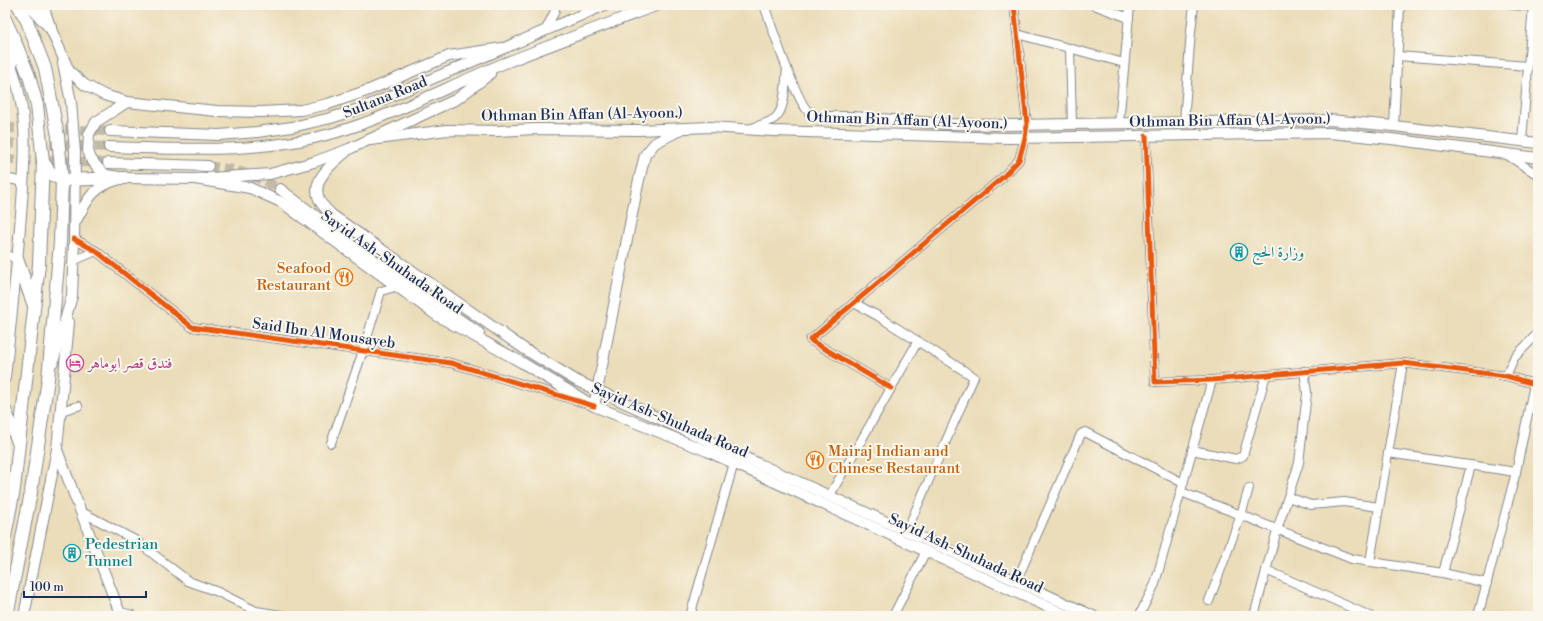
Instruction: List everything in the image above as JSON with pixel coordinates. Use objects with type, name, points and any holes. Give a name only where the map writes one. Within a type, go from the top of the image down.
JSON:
[{"type":"highway","points":[[7,616],[31,492],[48,384],[60,242],[62,180],[58,136],[45,68],[27,21],[18,5]]},
{"type":"highway","points":[[30,5],[50,26]]},
{"type":"highway","points":[[5,19],[29,76],[37,105],[43,162],[39,264],[14,489],[5,536]]},
{"type":"highway","points":[[11,64],[14,38]]},
{"type":"highway","points":[[43,162],[52,175],[62,180],[125,178]]},
{"type":"highway","points":[[17,259],[34,307]]},
{"type":"highway","points":[[25,387],[48,384]]},
{"type":"highway","points":[[5,410],[19,445]]},
{"type":"main road","points":[[43,5],[60,52],[69,71],[85,85],[104,95],[127,102],[217,112],[300,110],[328,104],[369,90],[449,56],[502,48]]},
{"type":"main road","name":"Sultana Road","points":[[110,131],[219,135],[292,127],[331,118],[362,108],[604,5]]},
{"type":"main road","name":"Sultana Road","points":[[109,147],[222,150],[260,147],[334,133],[411,104],[505,63],[658,5]]},
{"type":"main road","points":[[5,50],[18,87],[25,132],[17,259],[7,344],[5,378]]},
{"type":"main road","points":[[24,616],[57,449],[72,296],[75,152],[71,102],[60,52]]},
{"type":"main road","points":[[127,102],[96,122],[89,134],[88,151],[91,159],[106,175],[125,178],[195,179],[270,174],[314,162],[370,140],[456,99],[505,63]]},
{"type":"main road","name":"Othman Bin Affan (Al-Ayoon.)","points":[[822,117],[853,117],[948,124],[1072,124],[1330,120],[1538,143]]},
{"type":"main road","name":"Othman Bin Affan (Al-Ayoon.)","points":[[370,140],[447,130],[710,127],[746,130],[1025,138],[1330,133],[1391,139],[1538,158]]},
{"type":"main road","points":[[594,406],[645,155],[656,143],[683,128]]},
{"type":"main road","name":"Sayid Ash-Shuhada Road","points":[[349,149],[324,171],[319,182],[318,193],[321,202],[332,215],[526,350],[577,381],[1017,580],[1093,616]]},
{"type":"main road","points":[[108,163],[208,166]]},
{"type":"main road","points":[[74,225],[94,191],[108,182],[125,178]]},
{"type":"main road","name":"Sayid Ash-Shuhada Road","points":[[195,179],[250,188],[281,202],[436,316],[521,362],[594,406],[734,463],[1068,616]]},
{"type":"main road","points":[[280,189],[367,255],[521,362]]},
{"type":"main road","points":[[48,384],[72,296]]},
{"type":"main road","points":[[57,449],[120,614]]},
{"type":"street","points":[[546,29],[554,11],[554,5]]},
{"type":"street","points":[[764,5],[787,68],[802,102],[810,113],[822,117]]},
{"type":"street","points":[[891,388],[810,340],[1003,177],[1019,160],[1027,124],[1014,5]]},
{"type":"street","points":[[1094,5],[1129,18]]},
{"type":"street","points":[[1119,123],[1130,5]]},
{"type":"street","points":[[1184,122],[1190,31],[1194,5]]},
{"type":"street","points":[[1394,126],[1400,5]]},
{"type":"street","points":[[1512,5],[1535,6],[1528,66],[1522,141]]},
{"type":"street","points":[[1017,34],[1124,63]]},
{"type":"street","points":[[1070,48],[1072,124]]},
{"type":"street","points":[[1398,56],[1528,66]]},
{"type":"street","points":[[5,89],[11,64]]},
{"type":"street","points":[[746,130],[774,119],[779,113],[782,107],[787,68]]},
{"type":"street","points":[[1146,136],[1155,382],[1212,380],[1404,363],[1506,376],[1536,384],[1516,472],[1478,616]]},
{"type":"street","points":[[1505,154],[1538,175]]},
{"type":"street","points":[[5,178],[23,182]]},
{"type":"street","name":"Said Ibn Al Mousayeb","points":[[74,238],[96,251],[192,326],[451,363],[594,406]]},
{"type":"street","points":[[73,261],[96,251]]},
{"type":"street","points":[[5,254],[17,259]]},
{"type":"street","points":[[331,443],[363,351],[381,291],[395,287]]},
{"type":"street","points":[[854,303],[878,316],[974,377],[907,530]]},
{"type":"street","points":[[1506,376],[1514,358],[1538,333]]},
{"type":"street","points":[[830,495],[918,341]]},
{"type":"street","points":[[1370,562],[1404,363]]},
{"type":"street","points":[[1254,616],[1277,530],[1299,463],[1307,393],[1304,371]]},
{"type":"street","points":[[1192,450],[1236,459],[1243,456],[1266,375]]},
{"type":"street","points":[[1139,616],[1155,584],[1212,380]]},
{"type":"street","points":[[61,411],[78,406]]},
{"type":"street","points":[[1017,580],[1081,434],[1085,432],[1183,483]]},
{"type":"street","points":[[1388,453],[1516,472]]},
{"type":"street","points":[[690,616],[734,463]]},
{"type":"street","points":[[1442,573],[1471,465]]},
{"type":"street","points":[[1209,601],[1241,515],[1249,488]]},
{"type":"street","points":[[1181,492],[1352,559],[1442,573],[1487,584]]},
{"type":"street","points":[[1288,497],[1311,505],[1344,502],[1379,507]]},
{"type":"street","points":[[80,511],[135,540],[188,581],[218,592],[256,611],[287,616]]},
{"type":"street","points":[[893,616],[926,551]]},
{"type":"street","points":[[1266,570],[1360,614],[1370,616]]},
{"type":"street","points":[[120,614],[132,615]]},
{"type":"tunnel","points":[[5,128],[110,131]]},
{"type":"tunnel","points":[[5,143],[109,147]]},
{"type":"tunnel","points":[[5,159],[108,163]]},
{"type":"tunnel","points":[[208,166],[235,170],[260,179],[280,189]]},
{"type":"cycle path","points":[[891,388],[810,340],[1003,177],[1019,160],[1027,124],[1014,5]]},
{"type":"cycle path","points":[[1146,136],[1155,382],[1212,380],[1403,363],[1506,376],[1538,385]]},
{"type":"cycle path","points":[[74,239],[96,251],[192,327],[451,363],[594,406]]},
{"type":"place","name":"وزارة الحج","points":[[1239,252]]},
{"type":"place","name":"Seafood Restaurant","points":[[344,277]]},
{"type":"place","name":"فندق قصر ابوماهر","points":[[75,363]]},
{"type":"place","name":"Mairaj Indian and Chinese Restaurant","points":[[815,460]]},
{"type":"place","name":"Pedestrian Tunnel","points":[[72,553]]}]
